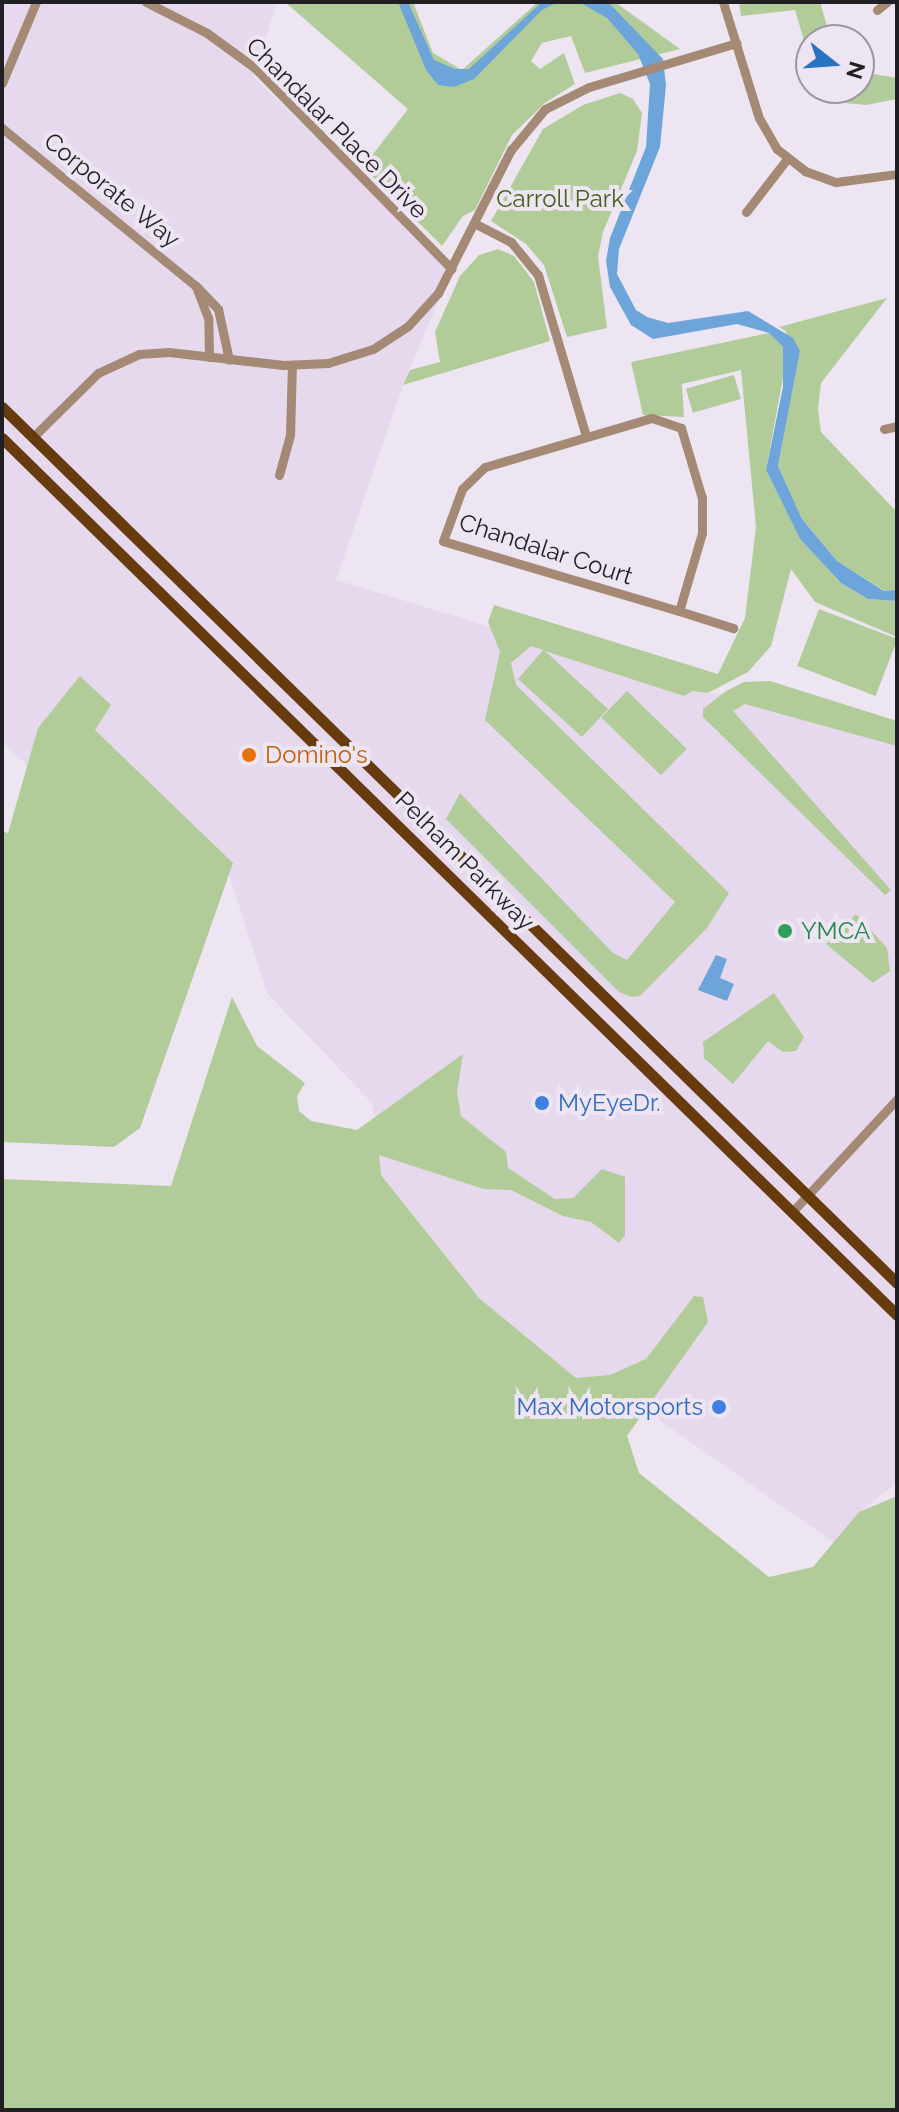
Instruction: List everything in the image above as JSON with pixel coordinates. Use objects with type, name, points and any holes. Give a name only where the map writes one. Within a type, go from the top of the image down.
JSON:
[{"type":"main road","name":"Pelham Parkway","points":[[2,407],[897,1283]]},
{"type":"main road","points":[[18,454],[33,437]]},
{"type":"main road","name":"Pelham Parkway","points":[[2,438],[844,1264],[895,1310]]},
{"type":"main road","points":[[59,494],[74,477]]},
{"type":"main road","points":[[223,655],[238,638]]},
{"type":"main road","points":[[311,741],[327,725]]},
{"type":"main road","points":[[407,836],[423,819]]},
{"type":"main road","points":[[620,1044],[631,1022]]},
{"type":"main road","points":[[755,1176],[772,1161]]},
{"type":"main road","points":[[844,1264],[861,1248]]},
{"type":"street","points":[[2,83],[36,2]]},
{"type":"street","name":"Chandalar Place Drive","points":[[146,2],[207,33],[255,68],[452,269]]},
{"type":"street","points":[[723,2],[763,128],[787,159],[836,182],[897,174]]},
{"type":"street","points":[[877,10],[887,2]]},
{"type":"street","points":[[33,437],[110,364],[147,352],[292,365],[346,360],[382,344],[429,306],[452,269],[518,137],[538,115],[562,97],[737,43]]},
{"type":"street","name":"Corporate Way","points":[[2,128],[215,303],[229,360]]},
{"type":"street","points":[[746,212],[787,159]]},
{"type":"street","points":[[474,223],[511,242],[538,275],[586,436]]},
{"type":"street","points":[[196,286],[208,318],[209,357]]},
{"type":"street","points":[[279,475],[290,435],[292,365]]},
{"type":"street","name":"Chandalar Court","points":[[679,611],[703,516],[700,480],[684,433],[676,423],[652,418],[478,472],[458,496],[443,541],[733,628]]},
{"type":"street","points":[[884,429],[897,426]]},
{"type":"street","points":[[792,1212],[897,1099]]},
{"type":"shaded area","points":[[2,2],[277,2],[254,77],[452,269],[403,385],[336,580],[708,693],[740,695],[897,742],[897,1483],[859,1512],[836,1544],[622,1394],[576,1378],[479,1298],[381,1175],[373,1104],[267,993],[227,868],[78,727],[27,765],[2,742]]},
{"type":"green space","points":[[285,2],[413,2],[433,53],[462,70],[538,2],[615,2],[680,49],[585,73],[571,36],[542,43],[531,61],[540,69],[564,53],[575,84],[545,103],[512,135],[475,210],[463,216],[442,246],[363,167],[408,109]]},
{"type":"green space","points":[[739,2],[820,2],[826,24],[799,24],[795,10],[741,16]]},
{"type":"green space","points":[[875,74],[897,78],[897,99],[875,103]]},
{"type":"green space","name":"Carroll Park","points":[[620,93],[633,99],[642,113],[637,151],[603,232],[598,256],[607,328],[567,337],[544,265],[526,244],[491,221],[543,129],[583,105]]},
{"type":"green space","points":[[498,249],[514,256],[534,282],[550,341],[403,385],[410,370],[440,362],[435,332],[460,276],[479,255]]},
{"type":"green space","points":[[887,298],[821,383],[818,409],[821,432],[897,512],[897,590],[885,591],[837,561],[802,519],[778,466],[795,377],[786,331],[779,327]]},
{"type":"green space","points":[[769,333],[783,347],[786,361],[766,470],[800,539],[841,583],[868,599],[897,601],[897,637],[815,602],[791,569],[771,646],[748,672],[708,693],[692,691],[684,696],[545,651],[608,709],[582,737],[518,679],[543,650],[531,646],[511,663],[516,685],[729,893],[707,928],[640,996],[632,997],[619,992],[446,819],[460,793],[613,953],[627,960],[675,902],[485,720],[500,652],[488,622],[494,605],[718,674],[745,618],[756,527],[741,370],[682,384],[684,417],[643,415],[631,362]]},
{"type":"green space","points":[[734,375],[741,399],[693,413],[686,389]]},
{"type":"green space","points":[[819,609],[897,639],[876,696],[797,666]]},
{"type":"green space","points":[[80,676],[111,705],[95,730],[233,863],[140,1128],[114,1147],[2,1142],[2,831],[8,833],[38,728]]},
{"type":"green space","points":[[770,681],[897,721],[897,746],[745,704],[733,711],[891,890],[885,895],[703,717],[703,709],[726,691],[744,682]]},
{"type":"green space","points":[[627,691],[687,749],[661,775],[601,718]]},
{"type":"green space","points":[[856,914],[887,948],[890,971],[873,983],[826,944]]},
{"type":"green space","points":[[774,993],[804,1037],[796,1051],[783,1052],[768,1041],[733,1084],[704,1058],[703,1042]]},
{"type":"green space","points":[[232,997],[257,1046],[305,1083],[297,1096],[299,1111],[311,1121],[357,1130],[463,1054],[457,1092],[461,1116],[506,1152],[508,1168],[555,1199],[573,1198],[602,1169],[625,1177],[625,1235],[619,1243],[591,1222],[563,1216],[511,1190],[484,1189],[379,1155],[381,1175],[479,1298],[576,1378],[610,1375],[646,1359],[694,1296],[703,1297],[708,1322],[627,1436],[639,1473],[769,1577],[813,1567],[859,1512],[897,1496],[897,2110],[2,2110],[2,1179],[171,1186]]},
{"type":"water","points":[[398,2],[408,2],[434,60],[455,69],[469,69],[542,2],[558,2],[542,10],[474,79],[454,87],[438,85],[426,70]]},
{"type":"water","points":[[579,2],[608,2],[663,59],[666,85],[660,147],[619,249],[617,274],[636,310],[668,323],[748,311],[793,338],[800,351],[778,466],[802,519],[837,561],[884,591],[897,590],[897,601],[868,599],[841,583],[800,539],[766,470],[783,387],[783,347],[769,333],[737,324],[653,339],[631,325],[610,287],[606,261],[610,238],[646,147],[650,84],[638,54],[607,18]]},
{"type":"water","points":[[716,955],[727,959],[720,978],[734,984],[727,1001],[698,990]]},
{"type":"place","name":"Domino's","points":[[249,755]]},
{"type":"place","name":"YMCA","points":[[785,931]]},
{"type":"place","name":"MyEyeDr.","points":[[542,1103]]},
{"type":"place","name":"Max Motorsports","points":[[719,1407]]}]
